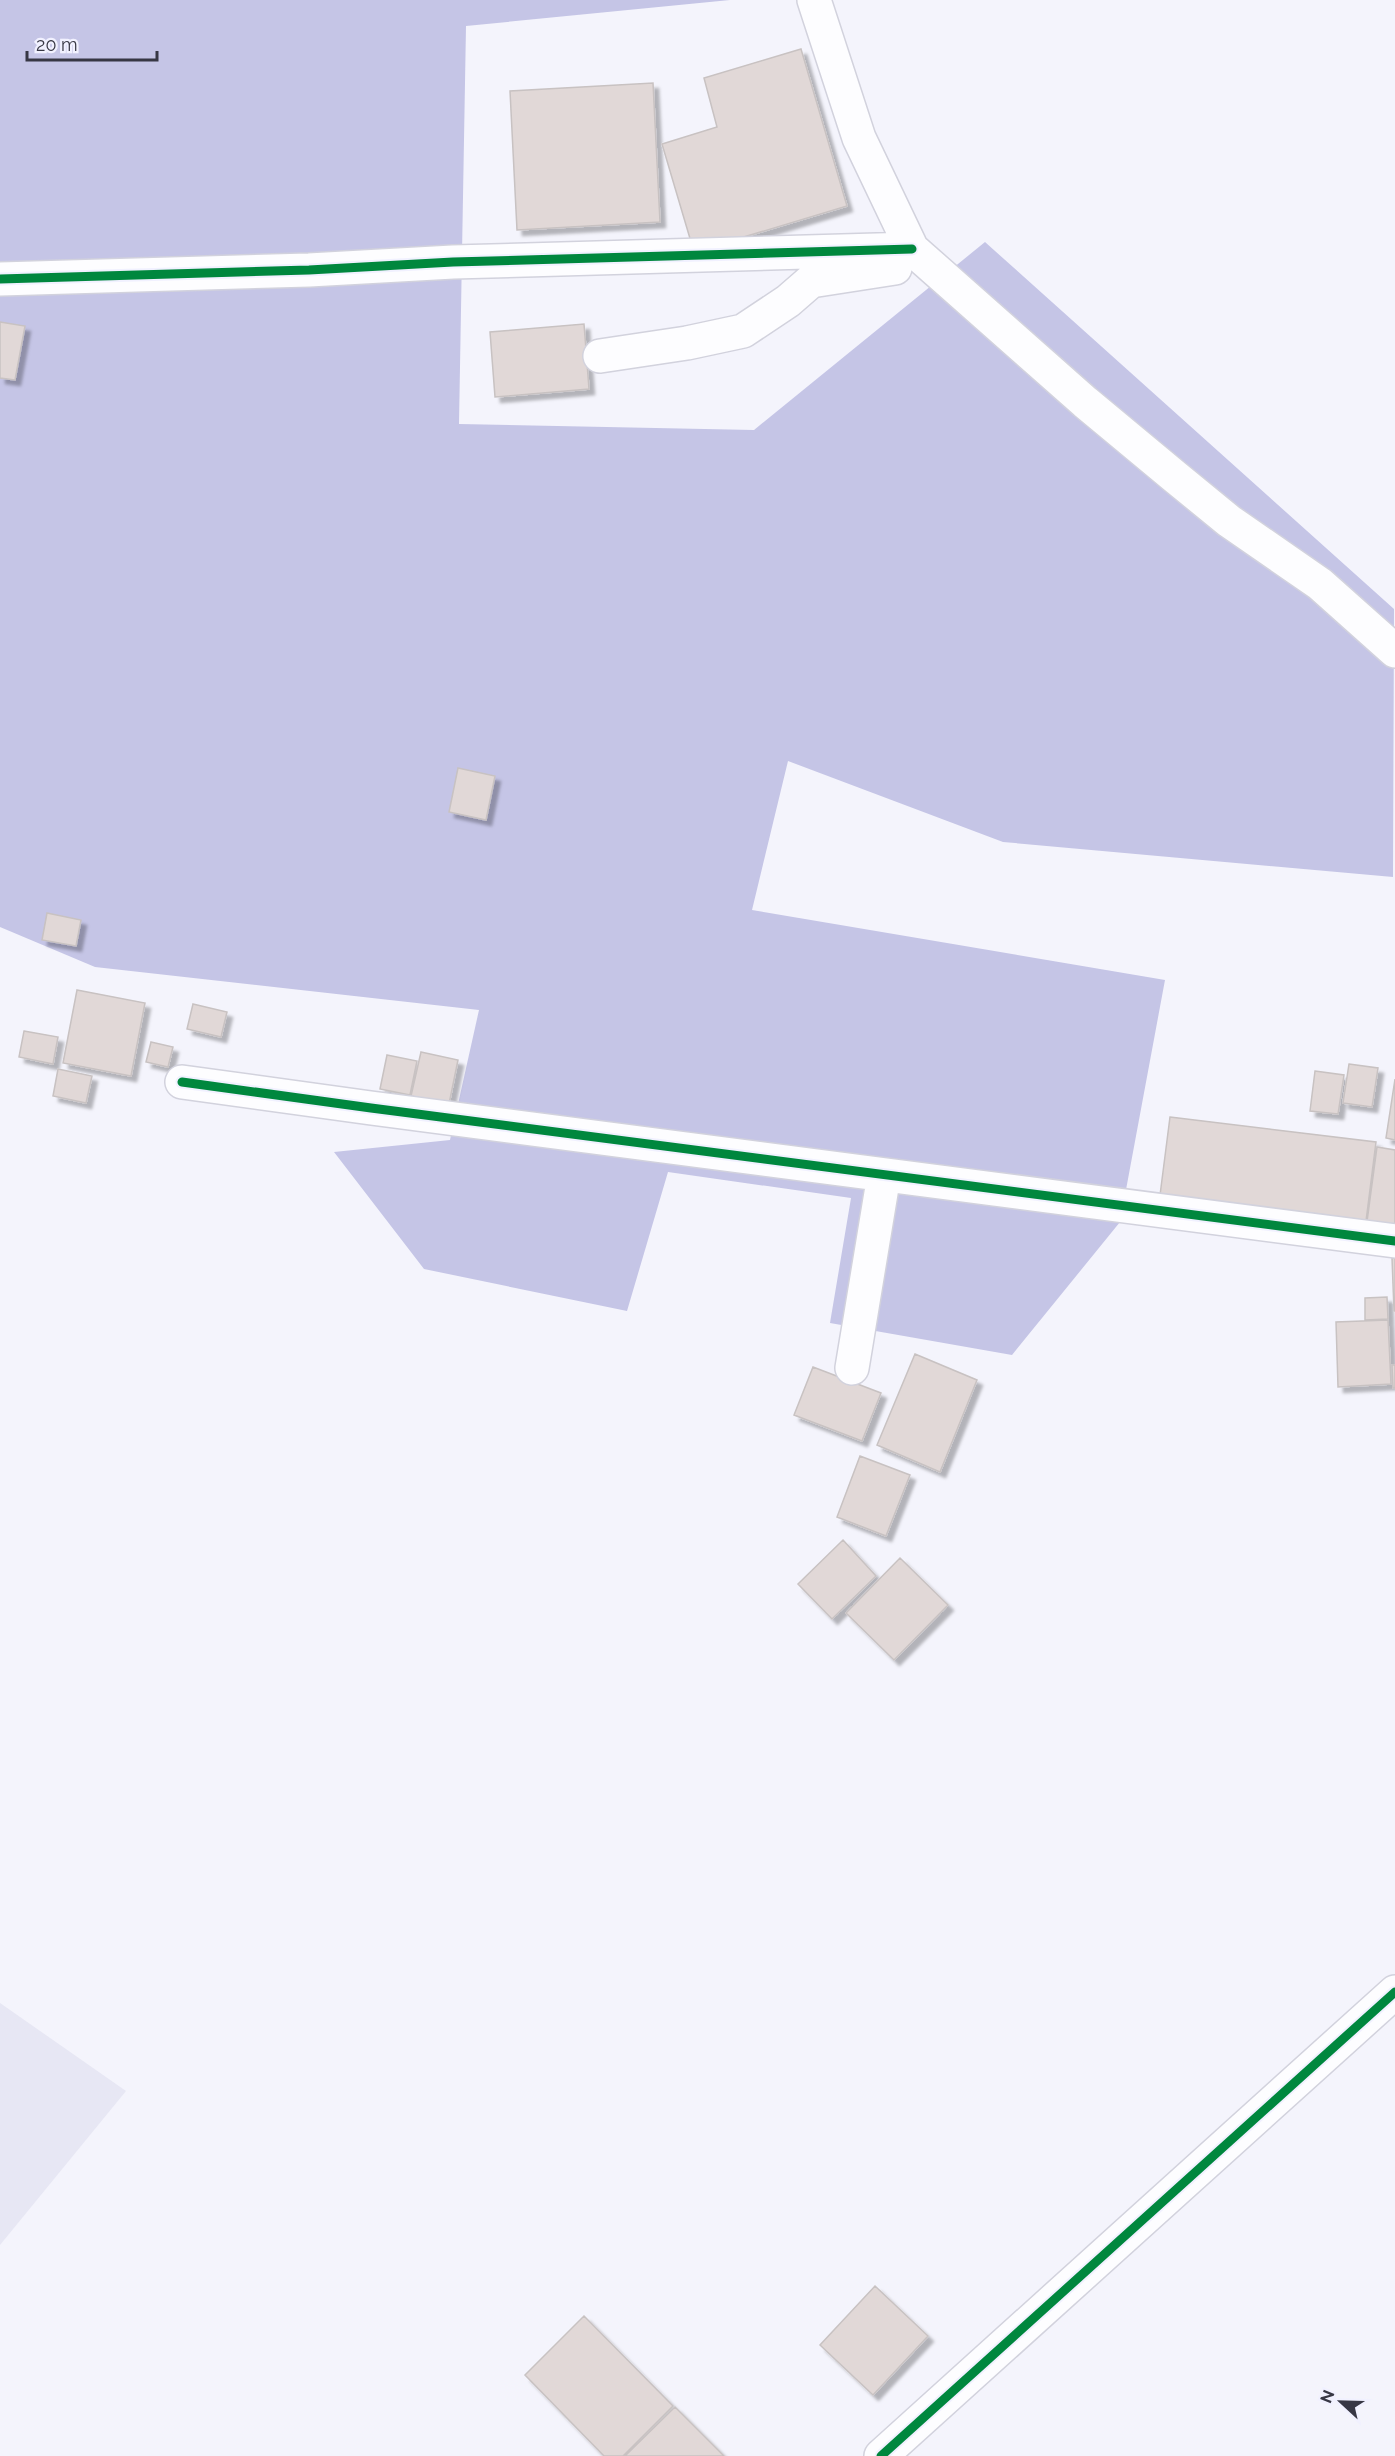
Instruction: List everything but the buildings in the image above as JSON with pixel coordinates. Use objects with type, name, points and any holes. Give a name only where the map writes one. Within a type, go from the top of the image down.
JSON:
[{"type":"street","points":[[814,0],[859,138],[921,257],[1085,402],[1174,477],[1229,521],[1320,584],[1395,651]]},
{"type":"street","points":[[0,279],[309,270],[453,262],[921,257]]},
{"type":"street","points":[[600,356],[687,343],[743,331],[788,301],[811,281],[882,269],[921,257]]},
{"type":"street","points":[[182,1082],[1395,1241]]},
{"type":"street","points":[[852,1368],[884,1174]]},
{"type":"street","points":[[881,2456],[1395,1992]]},
{"type":"shaded area","points":[[0,2003],[126,2091],[0,2245]]},
{"type":"water","points":[[0,0],[730,0],[466,26],[459,424],[754,430],[985,242],[1394,609],[1393,877],[1003,842],[788,761],[752,910],[1165,980],[1120,1222],[1012,1355],[830,1323],[851,1198],[668,1172],[627,1311],[424,1269],[334,1152],[450,1140],[479,1010],[95,967],[0,927]]},
{"type":"cycle path","points":[[0,279],[309,270],[453,262],[912,249]]},
{"type":"cycle path","points":[[182,1082],[1395,1241]]},
{"type":"cycle path","points":[[881,2456],[1395,1992]]}]
